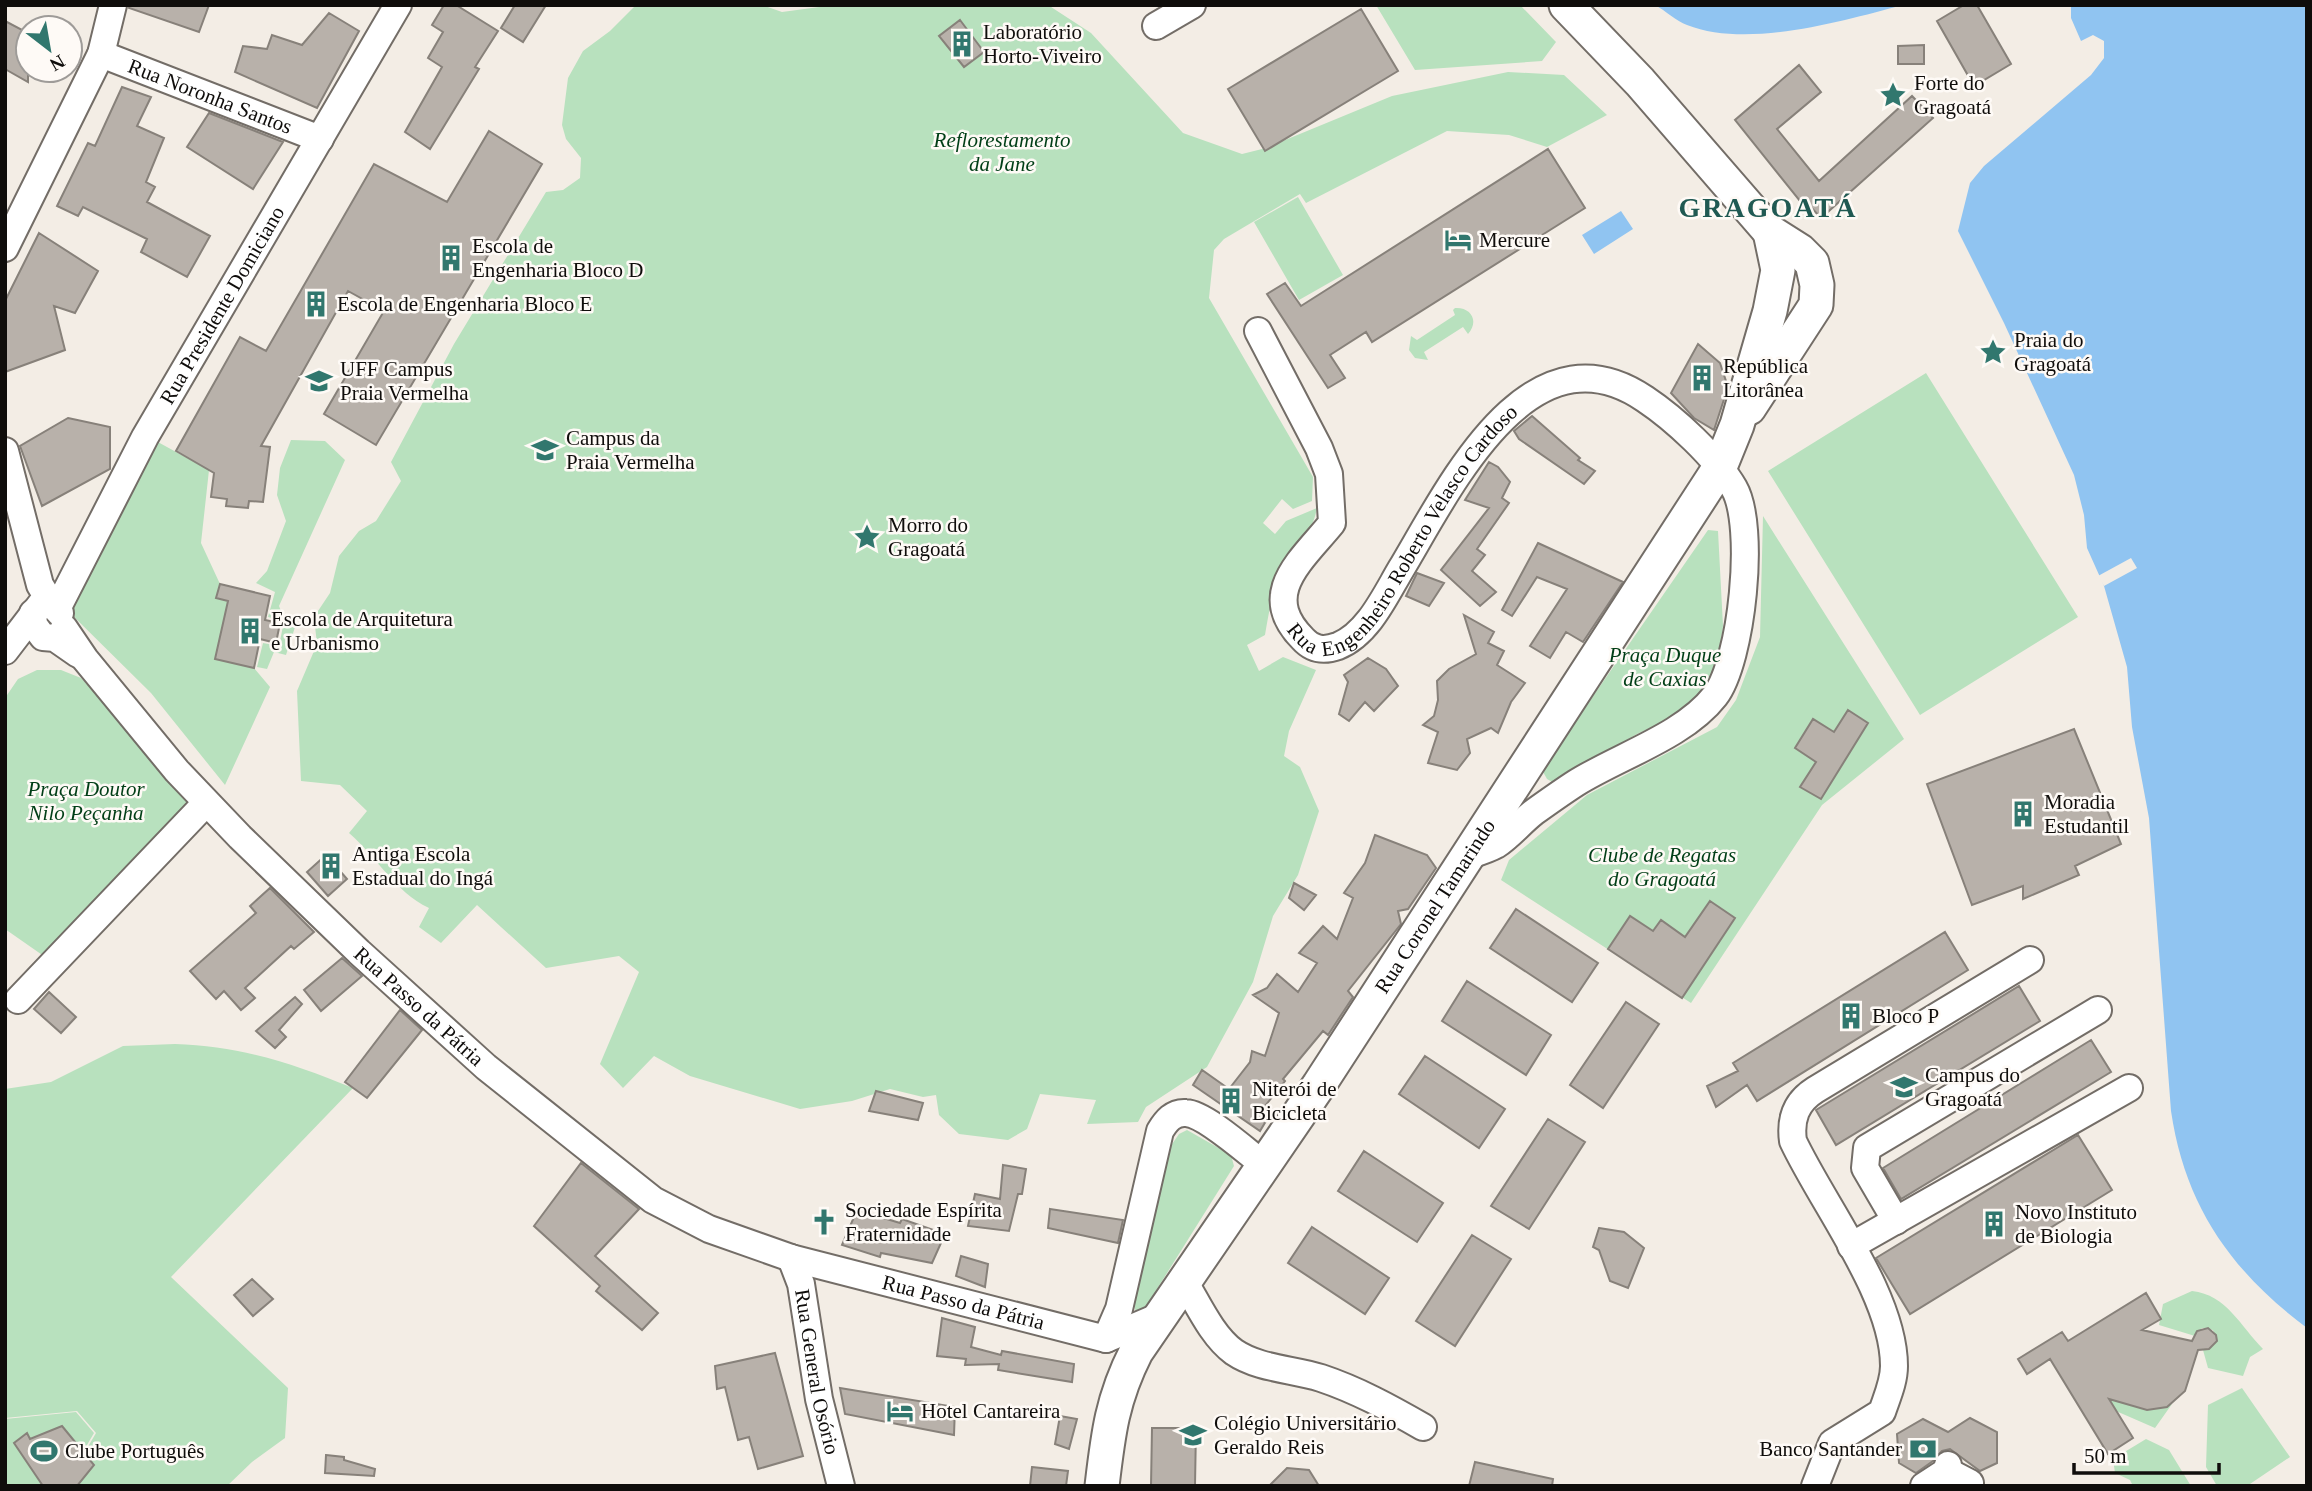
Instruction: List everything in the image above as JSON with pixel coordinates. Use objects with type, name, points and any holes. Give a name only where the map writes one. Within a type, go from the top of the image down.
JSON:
[{"type":"main road","points":[[1566,5],[1640,82],[1770,232],[1800,251],[1812,263],[1817,285]]},
{"type":"main road","name":"Rua Coronel Tamarindo","points":[[1102,1486],[1110,1416],[1120,1383],[1162,1315],[1264,1165],[1720,467],[1737,425],[1773,296],[1777,261],[1770,232]]},
{"type":"main road","points":[[1807,322],[1785,323],[1773,296],[1796,275],[1817,285]]},
{"type":"main road","name":"Rua Coronel Tamarindo","points":[[1737,425],[1807,322],[1816,305],[1817,285]]},
{"type":"street","points":[[5,248],[101,54],[113,5]]},
{"type":"street","name":"Rua Presidente Domiciano","points":[[5,651],[48,615],[145,438],[398,5]]},
{"type":"street","points":[[1156,26],[1192,5]]},
{"type":"street","name":"Rua Noronha Santos","points":[[101,54],[320,139]]},
{"type":"street","name":"Rua Engenheiro Roberto Velasco Cardoso","points":[[1258,331],[1320,448],[1329,474],[1332,523],[1287,580],[1282,595],[1290,626],[1309,645],[1322,650],[1339,646],[1358,632],[1373,615],[1488,434],[1525,398],[1554,383],[1584,378],[1624,385],[1657,407],[1720,467]]},
{"type":"street","name":"Rua Passo da Pátria","points":[[5,451],[48,615],[206,803],[359,952],[486,1068],[597,1157],[664,1206],[709,1228],[791,1258],[810,1275],[1106,1339]]},
{"type":"street","points":[[1466,856],[1497,844],[1534,812],[1576,783],[1692,719],[1716,695],[1730,668],[1738,636],[1744,567],[1744,517],[1739,496],[1720,467]]},
{"type":"street","points":[[5,660],[48,615]]},
{"type":"street","points":[[18,1000],[206,803]]},
{"type":"street","points":[[1815,1486],[1830,1445],[1882,1412],[1894,1368],[1891,1343],[1878,1302],[1851,1246],[1793,1142],[1793,1119],[1801,1102],[1815,1090],[2030,960]]},
{"type":"street","points":[[1896,1221],[1865,1168],[1867,1148],[2098,1010]]},
{"type":"street","points":[[1851,1246],[2129,1088]]},
{"type":"street","points":[[1106,1339],[1119,1309],[1160,1131],[1175,1114],[1187,1112],[1199,1118],[1264,1165]]},
{"type":"street","name":"Rua General Osório","points":[[810,1275],[819,1399],[841,1486]]},
{"type":"street","points":[[1184,1282],[1220,1337],[1234,1352],[1261,1364],[1320,1378],[1375,1399],[1423,1427]]},
{"type":"street","points":[[1106,1339],[1162,1315]]},
{"type":"street","points":[[1106,1339],[1116,1355],[1120,1383]]},
{"type":"street","points":[[1924,1486],[1947,1468],[1970,1483],[1969,1486]]},
{"type":"green space","name":"Reflorestamento da Jane","points":[[636,5],[762,5],[782,12],[834,5],[1048,5],[1091,33],[1183,133],[1242,154],[1266,148],[1392,96],[1508,72],[1564,75],[1607,115],[1547,147],[1509,135],[1447,131],[1306,203],[1300,194],[1224,239],[1214,250],[1209,298],[1313,477],[1312,501],[1293,509],[1282,499],[1263,523],[1275,534],[1286,521],[1317,508],[1308,532],[1291,552],[1278,578],[1265,635],[1247,645],[1259,671],[1283,657],[1316,670],[1289,731],[1284,756],[1300,767],[1319,811],[1298,875],[1273,916],[1253,982],[1207,1067],[1146,1107],[1138,1122],[1087,1124],[1096,1100],[1040,1094],[1027,1129],[1008,1140],[959,1134],[939,1115],[936,1095],[923,1097],[890,1089],[852,1101],[800,1109],[690,1076],[654,1056],[623,1088],[600,1064],[639,972],[619,956],[546,968],[477,905],[441,943],[419,927],[429,908],[406,893],[349,833],[367,811],[340,785],[301,781],[297,691],[317,644],[314,617],[330,593],[339,556],[359,531],[376,521],[401,481],[391,462],[454,344],[546,192],[563,190],[580,178],[581,158],[566,139],[562,125],[568,78],[583,51],[610,31]]},
{"type":"green space","points":[[1376,5],[1520,5],[1556,42],[1542,61],[1415,70]]},
{"type":"green space","points":[[1298,197],[1343,275],[1299,300],[1254,222]]},
{"type":"green space","points":[[1455,308],[1466,310],[1472,316],[1473,325],[1468,334],[1463,327],[1424,352],[1428,360],[1415,358],[1409,350],[1411,336],[1417,340],[1455,315]]},
{"type":"green space","points":[[1926,373],[2078,617],[1920,715],[1768,471]]},
{"type":"green space","points":[[291,440],[325,441],[345,460],[279,606],[283,616],[296,624],[286,655],[274,652],[267,669],[257,667],[263,643],[279,646],[284,621],[268,617],[275,592],[256,583],[267,571],[286,521],[277,495],[280,468]]},
{"type":"green space","points":[[156,441],[209,470],[201,543],[220,584],[217,598],[228,601],[215,659],[254,668],[270,687],[225,785],[151,693],[65,608]]},
{"type":"green space","name":"Clube de Regatas do Gragoatá","points":[[1763,516],[1904,739],[1822,805],[1691,1003],[1501,880],[1509,860],[1587,795],[1717,727],[1736,700],[1760,637]]},
{"type":"green space","name":"Praça Duque de Caxias","points":[[1708,530],[1718,531],[1723,626],[1718,660],[1701,695],[1673,717],[1637,734],[1554,783],[1547,779],[1542,770]]},
{"type":"green space","name":"Praça Doutor Nilo Peçanha","points":[[37,670],[61,670],[81,678],[171,776],[193,805],[48,959],[5,929],[5,698],[18,679]]},
{"type":"green space","points":[[175,1044],[222,1048],[266,1057],[353,1088],[171,1277],[288,1388],[285,1438],[252,1462],[227,1486],[65,1486],[96,1433],[77,1411],[5,1418],[5,1089],[51,1082],[123,1046]]},
{"type":"green space","points":[[1187,1130],[1231,1155],[1234,1166],[1147,1305],[1136,1313],[1132,1297],[1170,1147],[1179,1134]]},
{"type":"green space","points":[[2192,1291],[2224,1305],[2263,1349],[2250,1357],[2243,1376],[2208,1368],[2203,1350],[2209,1349],[2216,1341],[2213,1330],[2202,1328],[2195,1336],[2159,1325],[2163,1304]]},
{"type":"green space","points":[[2242,1388],[2290,1457],[2247,1486],[2217,1486],[2206,1467],[2208,1405]]},
{"type":"green space","points":[[2107,1397],[2147,1410],[2172,1404],[2155,1428],[2116,1411]]},
{"type":"green space","name":"Clube Português","points":[[76,1412],[94,1433],[63,1486],[5,1486],[5,1419]]},
{"type":"green space","points":[[2146,1439],[2169,1450],[2191,1486],[2133,1486],[2130,1480],[2115,1473],[2113,1459]]},
{"type":"water","points":[[1655,5],[1903,5],[1824,25],[1738,34],[1711,32],[1687,25]]},
{"type":"water","points":[[2071,5],[2307,5],[2307,1328],[2280,1306],[2234,1259],[2216,1234],[2187,1177],[2171,1111],[2149,818],[2132,727],[2127,667],[2104,586],[2087,548],[2084,515],[2074,475],[1958,231],[1970,183],[1984,166],[2091,75],[2104,58],[2104,41],[2093,35],[2081,41],[2071,18]]},
{"type":"water","points":[[1621,211],[1633,229],[1594,254],[1582,235]]},
{"type":"pier","points":[[2131,558],[2137,568],[2104,586],[2098,576]]},
{"type":"building","points":[[130,5],[209,5],[199,32],[129,8]]},
{"type":"building","points":[[444,5],[456,5],[498,31],[475,67],[479,69],[430,149],[405,132],[442,67],[428,58],[443,32],[432,25]]},
{"type":"building","points":[[515,5],[546,5],[523,42],[501,28]]},
{"type":"building","points":[[1964,5],[1977,5],[2011,64],[1974,86],[1937,21]]},
{"type":"building","points":[[1361,9],[1398,71],[1265,151],[1228,89]]},
{"type":"building","points":[[329,13],[359,31],[317,108],[235,72],[243,46],[267,49],[272,35],[302,45]]},
{"type":"building","name":"Laboratório Horto-Viveiro","points":[[960,20],[984,52],[964,67],[939,36]]},
{"type":"building","points":[[5,21],[14,26],[14,74],[5,69]]},
{"type":"building","points":[[1924,45],[1924,64],[1898,64],[1898,46]]},
{"type":"building","points":[[1799,65],[1821,92],[1777,129],[1819,181],[1912,96],[1933,118],[1821,218],[1807,203],[1804,206],[1735,120]]},
{"type":"building","points":[[122,87],[151,97],[137,126],[164,138],[146,182],[155,187],[147,202],[210,236],[187,277],[141,252],[147,239],[83,207],[78,216],[57,206],[88,143],[95,146]]},
{"type":"building","points":[[209,113],[283,142],[253,189],[187,147]]},
{"type":"building","points":[[489,131],[542,164],[376,445],[324,414],[384,311],[348,291],[261,446],[270,447],[263,502],[249,501],[248,508],[226,506],[227,499],[211,497],[214,473],[176,451],[240,337],[266,351],[374,164],[447,202]]},
{"type":"building","points":[[1548,149],[1585,208],[1372,342],[1366,332],[1330,355],[1345,378],[1328,388],[1267,294],[1285,283],[1301,306]]},
{"type":"building","points":[[39,233],[98,271],[75,313],[54,306],[65,350],[5,372],[5,301]]},
{"type":"building","name":"República Litorânea","points":[[1698,344],[1720,363],[1728,387],[1714,430],[1694,418],[1671,393]]},
{"type":"building","points":[[1532,416],[1580,458],[1578,460],[1595,471],[1584,484],[1519,439],[1514,431]]},
{"type":"building","points":[[68,418],[110,427],[110,469],[42,506],[20,446]]},
{"type":"building","points":[[1489,462],[1498,467],[1510,482],[1502,498],[1509,503],[1477,549],[1485,555],[1472,571],[1496,592],[1480,606],[1441,570],[1489,508],[1465,500]]},
{"type":"building","points":[[1538,543],[1623,582],[1583,642],[1566,632],[1550,658],[1530,646],[1567,589],[1537,577],[1512,616],[1502,610]]},
{"type":"building","points":[[1417,573],[1444,583],[1429,606],[1406,596]]},
{"type":"building","name":"Escola de Arquitetura e Urbanismo","points":[[220,584],[270,596],[265,620],[280,623],[276,643],[260,639],[254,668],[215,659],[228,601],[216,598]]},
{"type":"building","points":[[1464,615],[1494,632],[1488,643],[1504,651],[1497,665],[1525,683],[1511,702],[1498,733],[1491,728],[1467,739],[1470,753],[1457,770],[1428,763],[1438,732],[1423,725],[1434,716],[1438,700],[1437,681],[1449,669],[1476,654]]},
{"type":"building","points":[[1368,658],[1386,669],[1398,686],[1374,711],[1365,702],[1349,721],[1339,714],[1348,682],[1344,675]]},
{"type":"building","points":[[1848,710],[1868,723],[1821,799],[1800,787],[1816,762],[1795,748],[1813,719],[1834,732]]},
{"type":"building","name":"Moradia Estudantil","points":[[2074,729],[2121,844],[2075,866],[2079,875],[2023,899],[2023,886],[1972,905],[1927,784]]},
{"type":"building","points":[[1375,835],[1427,855],[1436,868],[1408,909],[1398,911],[1401,924],[1348,991],[1353,997],[1328,1035],[1323,1031],[1283,1079],[1285,1081],[1261,1111],[1269,1116],[1260,1131],[1193,1085],[1202,1070],[1229,1089],[1250,1062],[1252,1051],[1265,1056],[1279,1013],[1253,995],[1267,988],[1277,974],[1298,992],[1317,963],[1299,953],[1323,926],[1337,939],[1353,898],[1344,893],[1365,863]]},
{"type":"building","name":"Antiga Escola Estadual do Ingá","points":[[326,855],[347,879],[328,896],[307,872]]},
{"type":"building","points":[[1294,883],[1316,895],[1304,910],[1289,898]]},
{"type":"building","points":[[270,888],[314,932],[294,949],[291,946],[245,988],[255,998],[241,1010],[224,991],[216,999],[190,971],[256,913],[250,906]]},
{"type":"building","points":[[1710,901],[1735,918],[1682,998],[1608,949],[1630,916],[1653,931],[1661,920],[1685,937]]},
{"type":"building","points":[[1516,909],[1598,963],[1572,1002],[1490,948]]},
{"type":"building","name":"Bloco P","points":[[1945,932],[1968,970],[1757,1101],[1747,1085],[1716,1107],[1707,1086],[1738,1071],[1733,1063]]},
{"type":"building","points":[[342,958],[362,976],[321,1011],[304,990]]},
{"type":"building","points":[[1467,981],[1551,1035],[1526,1075],[1442,1021]]},
{"type":"building","points":[[2019,986],[2040,1021],[1836,1145],[1816,1110]]},
{"type":"building","points":[[49,992],[76,1017],[61,1033],[34,1009]]},
{"type":"building","points":[[295,997],[302,1004],[279,1030],[286,1037],[275,1048],[256,1031]]},
{"type":"building","points":[[1626,1002],[1659,1024],[1603,1108],[1570,1085]]},
{"type":"building","points":[[400,1010],[422,1030],[367,1098],[345,1082]]},
{"type":"building","points":[[2091,1040],[2111,1072],[1901,1199],[1883,1168]]},
{"type":"building","points":[[1425,1056],[1505,1109],[1479,1148],[1399,1094]]},
{"type":"building","points":[[876,1091],[923,1103],[918,1120],[869,1111]]},
{"type":"building","points":[[1548,1119],[1585,1142],[1529,1229],[1491,1206]]},
{"type":"building","name":"Novo Instituto de Biologia","points":[[2078,1135],[2112,1190],[1910,1314],[1876,1258]]},
{"type":"building","points":[[1364,1151],[1443,1203],[1417,1242],[1338,1191]]},
{"type":"building","points":[[581,1163],[639,1209],[595,1256],[658,1313],[642,1330],[596,1291],[600,1286],[534,1226]]},
{"type":"building","points":[[1003,1165],[1026,1169],[1022,1194],[1018,1194],[1009,1231],[968,1226],[975,1194],[1000,1199]]},
{"type":"building","points":[[1050,1209],[1123,1220],[1118,1243],[1048,1228]]},
{"type":"building","points":[[857,1210],[900,1223],[902,1219],[945,1234],[932,1263],[881,1253],[880,1257],[842,1245]]},
{"type":"building","points":[[1312,1227],[1389,1278],[1365,1314],[1288,1263]]},
{"type":"building","points":[[1599,1228],[1624,1232],[1644,1248],[1628,1288],[1610,1281],[1599,1250],[1593,1247]]},
{"type":"building","points":[[1472,1235],[1511,1259],[1455,1346],[1416,1321]]},
{"type":"building","points":[[961,1256],[988,1264],[985,1287],[956,1276]]},
{"type":"building","points":[[252,1279],[273,1299],[253,1316],[234,1295]]},
{"type":"building","points":[[2146,1293],[2161,1319],[2142,1330],[2192,1341],[2197,1331],[2208,1328],[2216,1335],[2217,1341],[2209,1349],[2198,1350],[2185,1391],[2167,1407],[2147,1410],[2109,1399],[2133,1438],[2108,1454],[2050,1359],[2027,1374],[2018,1359],[2062,1332],[2068,1341]]},
{"type":"building","points":[[942,1318],[975,1327],[971,1347],[1001,1355],[1002,1351],[1074,1364],[1072,1382],[998,1370],[999,1364],[965,1365],[966,1359],[937,1356]]},
{"type":"building","points":[[775,1353],[803,1456],[758,1469],[749,1437],[738,1440],[725,1387],[717,1389],[715,1366]]},
{"type":"building","name":"Hotel Cantareira","points":[[840,1388],[955,1407],[954,1435],[845,1414]]},
{"type":"building","points":[[1060,1416],[1077,1419],[1069,1449],[1055,1444]]},
{"type":"building","points":[[1970,1418],[1997,1432],[1997,1463],[1980,1471],[1950,1449],[1942,1451],[1916,1473],[1899,1463],[1897,1434],[1923,1419],[1948,1432]]},
{"type":"building","points":[[62,1426],[94,1465],[77,1486],[43,1486],[14,1443],[27,1433],[30,1439]]},
{"type":"building","points":[[1152,1428],[1196,1428],[1195,1486],[1151,1486]]},
{"type":"building","points":[[326,1455],[344,1457],[344,1460],[375,1469],[374,1476],[325,1473]]},
{"type":"building","points":[[1475,1462],[1553,1479],[1552,1486],[1469,1486]]},
{"type":"building","points":[[1032,1467],[1068,1471],[1066,1486],[1030,1486]]},
{"type":"building","points":[[1287,1468],[1309,1470],[1319,1486],[1269,1486]]},
{"type":"place","name":"Laboratório Horto-Viveiro","points":[[962,44]]},
{"type":"place","name":"Forte do Gragoatá","points":[[1893,95]]},
{"type":"place","name":"Mercure","points":[[1458,240]]},
{"type":"place","name":"Escola de Engenharia Bloco D","points":[[451,258]]},
{"type":"place","name":"Escola de Engenharia Bloco E","points":[[316,304]]},
{"type":"place","name":"Praia do Gragoatá","points":[[1993,352]]},
{"type":"place","name":"República Litorânea","points":[[1702,378]]},
{"type":"place","name":"UFF Campus Praia Vermelha","points":[[319,381]]},
{"type":"place","name":"Campus da Praia Vermelha","points":[[545,450]]},
{"type":"place","name":"Morro do Gragoatá","points":[[867,537]]},
{"type":"place","name":"Escola de Arquitetura e Urbanismo","points":[[250,631]]},
{"type":"place","name":"Moradia Estudantil","points":[[2023,814]]},
{"type":"place","name":"Antiga Escola Estadual do Ingá","points":[[331,866]]},
{"type":"place","name":"Bloco P","points":[[1851,1016]]},
{"type":"place","name":"Campus do Gragoatá","points":[[1904,1087]]},
{"type":"place","name":"Niterói de Bicicleta","points":[[1231,1101]]},
{"type":"place","name":"Sociedade Espírita Fraternidade","points":[[824,1222]]},
{"type":"place","name":"Novo Instituto de Biologia","points":[[1994,1224]]},
{"type":"place","name":"Hotel Cantareira","points":[[900,1411]]},
{"type":"place","name":"Colégio Universitário Geraldo Reis","points":[[1193,1435]]},
{"type":"place","name":"Banco Santander","points":[[1923,1449]]},
{"type":"place","name":"Clube Português","points":[[44,1451]]},
{"type":"district","name":"GRAGOATÁ","points":[[1768,207]]}]
